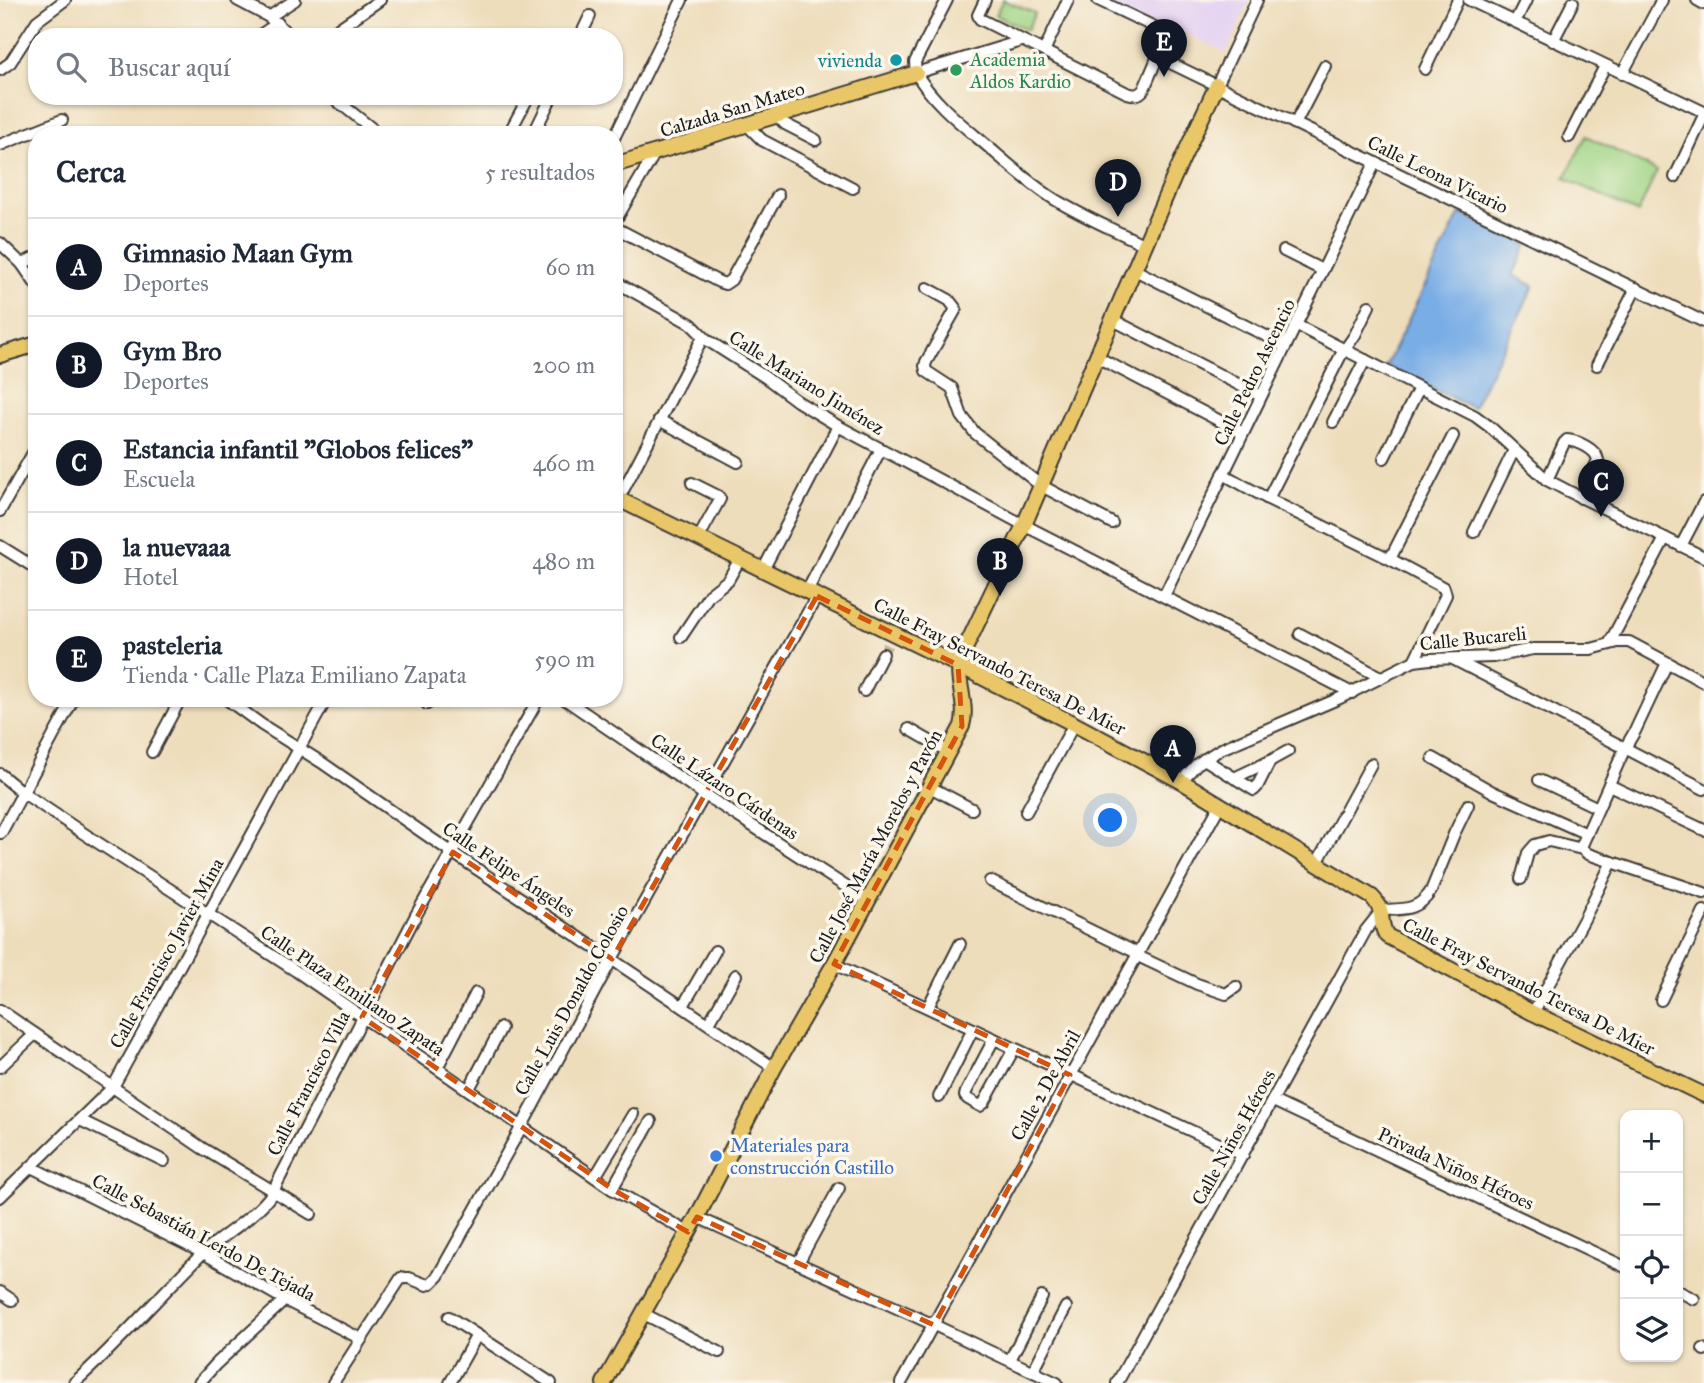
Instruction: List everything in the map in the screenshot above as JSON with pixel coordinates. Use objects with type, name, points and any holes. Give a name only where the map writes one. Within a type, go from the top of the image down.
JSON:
[{"type":"main road","name":"Calzada San Mateo","points":[[623,162],[916,73]]},
{"type":"main road","points":[[958,665],[1024,525],[1216,85]]},
{"type":"main road","points":[[0,355],[28,347]]},
{"type":"main road","name":"Calle Fray Servando Teresa De Mier","points":[[623,502],[812,594],[891,637],[958,665],[1181,781],[1372,898],[1382,910],[1387,936],[1533,1013],[1704,1095]]},
{"type":"main road","name":"Calle José María Morelos y Pavón","points":[[604,1383],[949,752],[965,712],[958,665]]},
{"type":"street","points":[[32,28],[37,21],[65,0]]},
{"type":"street","points":[[237,0],[282,28]]},
{"type":"street","points":[[265,28],[295,0]]},
{"type":"street","points":[[339,28],[380,0]]},
{"type":"street","points":[[620,126],[682,0]]},
{"type":"street","points":[[947,0],[915,62],[916,73],[932,95],[963,126],[1040,190],[1145,245]]},
{"type":"street","points":[[985,0],[978,18],[1133,95],[1140,94],[1166,37],[1164,32],[1098,0]]},
{"type":"street","points":[[1044,51],[1068,0]]},
{"type":"street","points":[[1216,85],[1257,0]]},
{"type":"street","points":[[1425,69],[1458,0]]},
{"type":"street","points":[[1469,0],[1704,114],[1675,177]]},
{"type":"street","points":[[1515,22],[1526,0]]},
{"type":"street","points":[[1622,74],[1662,0]]},
{"type":"street","points":[[1697,0],[1704,4]]},
{"type":"street","points":[[1553,41],[1573,2]]},
{"type":"street","points":[[584,28],[590,16]]},
{"type":"street","points":[[0,70],[9,63],[28,34]]},
{"type":"street","name":"Calzada San Mateo","points":[[916,73],[1021,41]]},
{"type":"street","name":"Calle Leona Vicario","points":[[1158,57],[1704,322]]},
{"type":"street","points":[[1295,124],[1325,66]]},
{"type":"street","points":[[1569,137],[1605,66]]},
{"type":"street","points":[[342,105],[369,126]]},
{"type":"street","points":[[513,126],[524,105]]},
{"type":"street","points":[[537,126],[548,105]]},
{"type":"street","points":[[778,116],[786,124],[816,140]]},
{"type":"street","points":[[47,126],[62,120]]},
{"type":"street","points":[[747,125],[762,140],[853,188]]},
{"type":"street","points":[[0,145],[28,134]]},
{"type":"street","points":[[623,209],[655,153]]},
{"type":"street","name":"Calle Pedro Ascencio","points":[[1164,596],[1375,163]]},
{"type":"street","points":[[623,230],[725,284],[731,280],[778,195]]},
{"type":"street","points":[[0,243],[28,273]]},
{"type":"street","points":[[1284,251],[1322,270]]},
{"type":"street","points":[[22,264],[28,261]]},
{"type":"street","points":[[1135,270],[1286,346]]},
{"type":"street","name":"Calle Mariano Jiménez","points":[[623,286],[696,327],[703,337],[838,426],[1024,525],[1352,693]]},
{"type":"street","points":[[927,288],[950,300],[956,309],[926,362],[926,371],[952,388],[962,416],[975,433],[1040,485],[1112,523]]},
{"type":"street","points":[[1597,365],[1636,288]]},
{"type":"street","points":[[1268,499],[1344,350],[1370,306]]},
{"type":"street","points":[[1113,320],[1261,396]]},
{"type":"street","points":[[1296,325],[1475,416],[1547,480],[1704,557]]},
{"type":"street","name":"Calle Fray Servando Teresa De Mier","points":[[623,485],[703,337]]},
{"type":"street","points":[[1097,357],[1243,433]]},
{"type":"street","points":[[1333,422],[1364,360]]},
{"type":"street","points":[[1384,458],[1419,388]]},
{"type":"street","points":[[659,420],[738,462]]},
{"type":"street","points":[[763,570],[838,426]]},
{"type":"street","points":[[1390,559],[1453,436]]},
{"type":"street","points":[[1547,480],[1567,440],[1593,451],[1598,460],[1581,498]]},
{"type":"street","name":"Calle Luis Donaldo Colosio","points":[[333,1383],[401,1278],[427,1285],[438,1276],[705,795],[812,594],[881,449]]},
{"type":"street","points":[[1474,532],[1514,450]]},
{"type":"street","points":[[0,511],[28,462]]},
{"type":"street","points":[[1223,474],[1441,585],[1446,590],[1446,595],[1415,661]]},
{"type":"street","points":[[692,483],[720,499],[698,539]]},
{"type":"street","points":[[1681,546],[1704,502]]},
{"type":"street","points":[[1609,644],[1665,538]]},
{"type":"street","points":[[0,545],[28,563]]},
{"type":"street","points":[[681,637],[709,595],[727,580],[740,559]]},
{"type":"street","points":[[1300,635],[1380,677]]},
{"type":"street","name":"Calle Bucareli","points":[[1181,781],[1197,764],[1221,749],[1352,693],[1415,661],[1493,657],[1533,649],[1591,649],[1629,642],[1704,682]]},
{"type":"street","points":[[864,691],[883,654]]},
{"type":"street","points":[[1450,658],[1704,789]]},
{"type":"street","points":[[1582,849],[1625,748],[1667,663]]},
{"type":"street","points":[[1,833],[69,707]]},
{"type":"street","points":[[152,752],[176,707]]},
{"type":"street","name":"Calle Felipe Ángeles","points":[[237,707],[774,1068]]},
{"type":"street","name":"Calle Francisco Javier Mina","points":[[0,1197],[113,1087],[322,707]]},
{"type":"street","name":"Calle Francisco Villa","points":[[75,1383],[203,1253],[261,1207],[271,1195],[416,915],[534,707]]},
{"type":"street","name":"Calle Lázaro Cárdenas","points":[[576,707],[868,901]]},
{"type":"street","points":[[1026,812],[1074,724]]},
{"type":"street","points":[[909,729],[949,752]]},
{"type":"street","points":[[1234,778],[1287,751]]},
{"type":"street","points":[[1433,758],[1493,792],[1587,834]]},
{"type":"street","points":[[1204,759],[1251,789],[1256,789],[1270,761]]},
{"type":"street","points":[[1317,863],[1371,764]]},
{"type":"street","name":"Calle Plaza Emiliano Zapata","points":[[0,774],[22,792],[296,971],[612,1189],[688,1232]]},
{"type":"street","points":[[1539,780],[1598,808]]},
{"type":"street","points":[[1609,785],[1704,830]]},
{"type":"street","points":[[930,788],[972,809]]},
{"type":"street","name":"Calle 2 De Abril","points":[[901,1383],[1220,804]]},
{"type":"street","points":[[1382,910],[1415,906],[1427,897],[1468,805]]},
{"type":"street","points":[[1521,879],[1528,853],[1535,845],[1549,841],[1582,849],[1588,854],[1704,892]]},
{"type":"street","points":[[1533,1013],[1612,862]]},
{"type":"street","points":[[990,881],[1137,953],[1142,958],[1219,993],[1226,994],[1236,987]]},
{"type":"street","name":"Calle Niños Héroes","points":[[1117,1383],[1366,930],[1382,910]]},
{"type":"street","points":[[1661,1000],[1704,911]]},
{"type":"street","points":[[928,1007],[960,944]]},
{"type":"street","points":[[683,1006],[715,951]]},
{"type":"street","points":[[834,964],[1243,1155]]},
{"type":"street","points":[[709,1023],[736,975]]},
{"type":"street","points":[[437,1068],[477,993]]},
{"type":"street","points":[[0,1010],[202,1147],[311,1214]]},
{"type":"street","points":[[469,1089],[501,1028]]},
{"type":"street","points":[[939,1097],[973,1029]]},
{"type":"street","points":[[0,1067],[35,1034]]},
{"type":"street","points":[[994,1039],[966,1091],[965,1096],[980,1106],[1014,1049]]},
{"type":"street","name":"Privada Niños Héroes","points":[[1273,1101],[1620,1265]]},
{"type":"street","points":[[595,1177],[633,1114]]},
{"type":"street","points":[[79,1120],[164,1161]]},
{"type":"street","points":[[612,1189],[651,1121]]},
{"type":"street","name":"Calle Sebastián Lerdo De Tejada","points":[[31,1167],[203,1253],[361,1339]]},
{"type":"street","points":[[798,1263],[839,1188]]},
{"type":"street","points":[[697,1217],[1057,1383]]},
{"type":"street","points":[[0,1292],[12,1300]]},
{"type":"street","points":[[1683,1294],[1693,1299]]},
{"type":"street","points":[[1010,1360],[1042,1297]]},
{"type":"street","points":[[199,1383],[285,1300]]},
{"type":"street","points":[[1032,1371],[1066,1307]]},
{"type":"street","points":[[642,1313],[719,1352]]},
{"type":"street","points":[[450,1317],[551,1383]]},
{"type":"street","points":[[450,1383],[477,1335]]},
{"type":"highlighted area","points":[[817,596],[958,665],[962,726],[834,964],[1070,1075],[934,1325],[697,1217],[688,1232],[612,1189],[362,1017],[453,852],[612,959]]},
{"type":"shaded area","points":[[1111,0],[1250,0],[1226,53],[1175,28],[1171,36],[1108,7]]},
{"type":"green space","points":[[1003,0],[1035,13],[1027,30],[995,15]]},
{"type":"green space","points":[[1586,136],[1657,171],[1638,213],[1565,178]]},
{"type":"water","points":[[1460,213],[1527,245],[1513,275],[1534,286],[1473,408],[1386,366]]},
{"type":"tunnel","points":[[883,654],[890,640]]},
{"type":"place","name":"vivienda","points":[[896,60]]},
{"type":"place","name":"Academia Aldos Kardio","points":[[956,70]]},
{"type":"place","name":"pasteleria","points":[[1164,77]]},
{"type":"place","name":"la nuevaaa","points":[[1118,217]]},
{"type":"place","name":"Estancia infantil \"Globos felices\"","points":[[1601,517]]},
{"type":"place","name":"Gym Bro","points":[[1000,596]]},
{"type":"place","name":"Gimnasio Maan Gym","points":[[1173,783]]},
{"type":"place","name":"Materiales para construcción Castillo","points":[[716,1156]]}]
